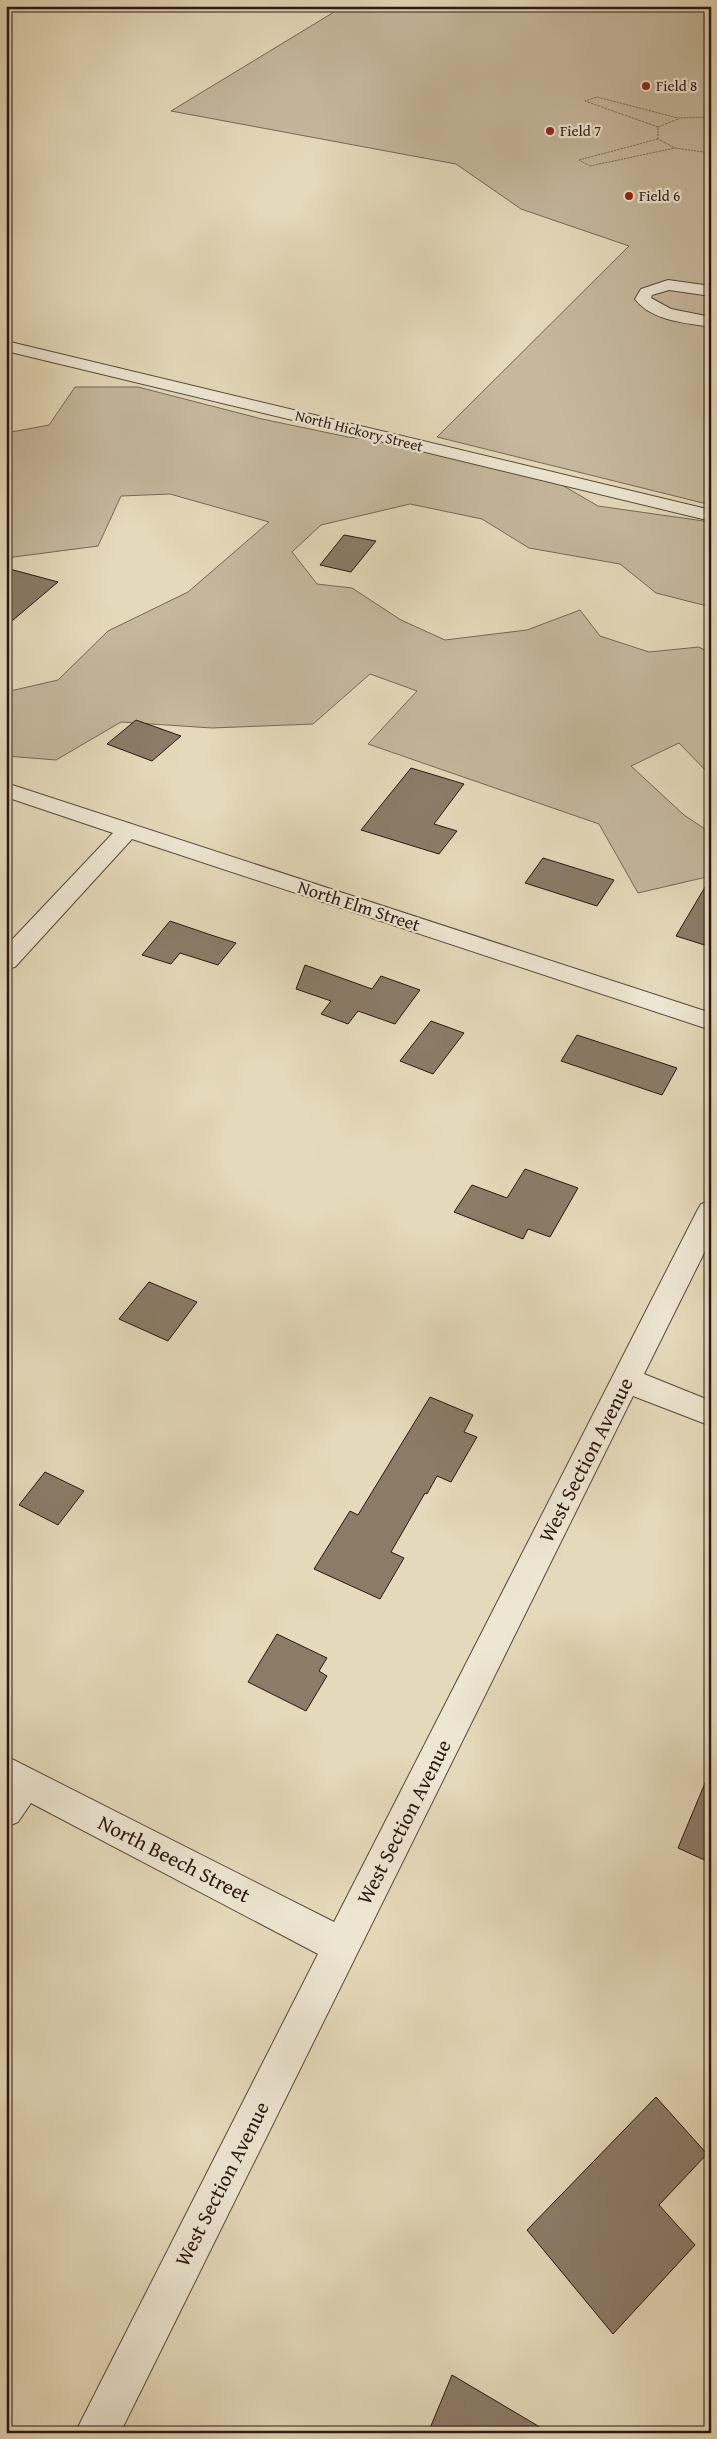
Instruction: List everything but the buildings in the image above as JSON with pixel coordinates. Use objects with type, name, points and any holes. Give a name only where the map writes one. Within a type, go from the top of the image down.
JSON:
[{"type":"street","points":[[711,291],[668,285],[646,292],[643,299],[650,306],[666,312],[711,322]]},
{"type":"street","name":"North Hickory Street","points":[[6,346],[711,516]]},
{"type":"street","name":"North Elm Street","points":[[6,790],[711,1022]]},
{"type":"street","points":[[6,961],[128,830]]},
{"type":"street","name":"West Section Avenue","points":[[97,2433],[711,1211]]},
{"type":"street","points":[[626,1380],[711,1414]]},
{"type":"street","name":"North Beech Street","points":[[13,1788],[342,1946]]},
{"type":"path","points":[[678,118],[658,127],[585,101],[597,97],[678,118],[710,116]]},
{"type":"path","points":[[658,127],[658,139]]},
{"type":"path","points":[[675,148],[590,166],[579,160],[658,139],[675,148],[711,153]]},
{"type":"path","points":[[706,153],[711,158]]},
{"type":"shaded area","points":[[344,6],[711,6],[711,505],[437,437],[629,246],[521,209],[456,164],[171,111]]},
{"type":"shaded area","points":[[75,387],[138,387],[262,419],[348,437],[461,450],[562,485],[598,506],[711,522],[711,607],[656,593],[620,564],[529,548],[482,519],[410,504],[321,525],[292,552],[317,584],[352,588],[401,620],[445,640],[527,630],[580,610],[600,636],[649,652],[699,647],[711,654],[711,776],[679,743],[631,766],[684,815],[711,833],[711,876],[638,893],[599,824],[368,744],[417,691],[370,674],[313,724],[212,728],[121,722],[56,760],[6,756],[6,692],[58,680],[108,631],[188,592],[269,522],[170,494],[121,496],[98,546],[6,558],[6,433],[49,425]]},
{"type":"place","name":"Field 8","points":[[646,86]]},
{"type":"place","name":"Field 7","points":[[550,131]]},
{"type":"place","name":"Field 6","points":[[629,196]]}]
